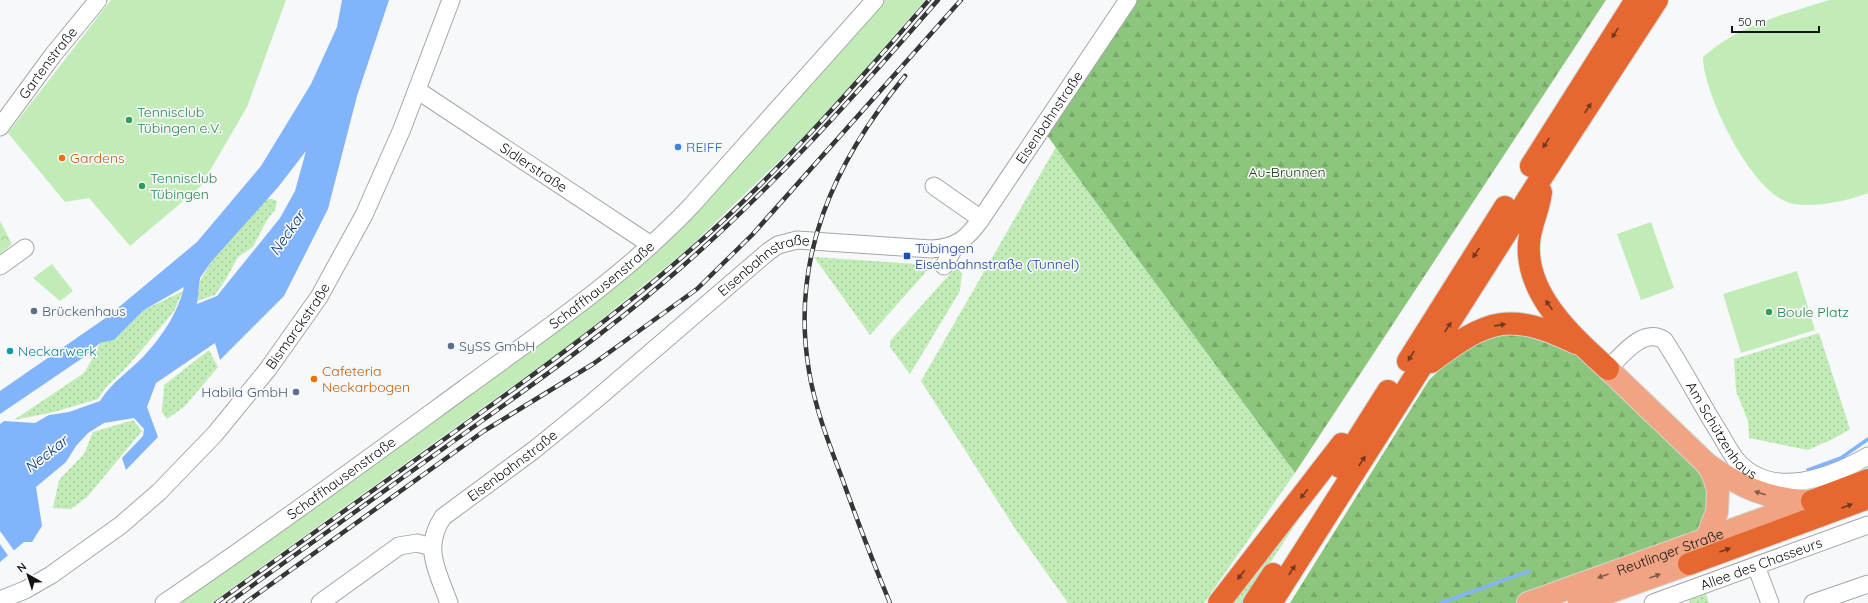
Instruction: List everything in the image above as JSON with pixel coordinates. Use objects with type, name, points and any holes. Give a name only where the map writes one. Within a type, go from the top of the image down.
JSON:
[{"type":"highway","points":[[1254,603],[1636,0]]},
{"type":"highway","points":[[1271,603],[1543,175],[1657,0]]},
{"type":"highway","points":[[1543,175],[1540,199],[1534,215],[1529,238],[1531,271],[1547,304],[1582,346],[1608,369]]},
{"type":"highway","points":[[1419,371],[1465,338],[1482,329],[1496,325],[1511,323],[1546,330],[1582,346]]},
{"type":"highway","points":[[1219,603],[1344,440],[1363,431]]},
{"type":"highway","points":[[1812,501],[1868,480]]},
{"type":"highway","points":[[1688,564],[1868,498]]},
{"type":"main road","points":[[1608,369],[1707,464],[1732,481],[1760,494],[1775,498],[1812,501]]},
{"type":"main road","points":[[1688,564],[1706,540],[1716,516],[1719,498],[1714,476],[1707,464]]},
{"type":"main road","name":"Reutlinger Straße","points":[[1528,603],[1812,501]]},
{"type":"main road","name":"Reutlinger Straße","points":[[1579,603],[1688,564]]},
{"type":"street","name":"Gartenstraße","points":[[0,127],[53,55],[98,0]]},
{"type":"street","name":"Bismarckstraße","points":[[0,600],[27,596],[122,525],[159,492],[215,434],[268,369],[319,297],[364,215],[418,90],[451,0]]},
{"type":"street","name":"Schaffhausenstraße","points":[[164,603],[348,473],[508,356],[667,232],[875,0]]},
{"type":"street","name":"Eisenbahnstraße","points":[[449,603],[438,572],[432,547],[432,537],[443,517],[542,444],[658,348],[769,251],[778,245],[797,240],[932,249],[944,248],[956,244],[965,238],[981,219],[1128,0]]},
{"type":"street","name":"Sidlerstraße","points":[[418,90],[651,245]]},
{"type":"street","points":[[934,186],[981,219]]},
{"type":"street","points":[[944,266],[956,244]]},
{"type":"street","points":[[0,266],[25,248]]},
{"type":"street","name":"Am Schützenhaus","points":[[1608,369],[1639,341],[1648,336],[1657,336],[1664,340],[1738,463],[1764,478],[1786,483],[1815,479],[1846,467],[1868,456]]},
{"type":"street","name":"Allee des Chasseurs","points":[[1653,603],[1868,525]]},
{"type":"street","points":[[320,603],[399,546],[417,543],[432,547]]},
{"type":"street","points":[[1756,566],[1770,603]]},
{"type":"street","points":[[1813,603],[1868,584]]},
{"type":"green space","name":"Tennisclub Tübingen e.V.","points":[[111,0],[286,0],[247,107],[201,186],[130,246],[89,198],[65,202],[8,133]]},
{"type":"green space","points":[[875,0],[925,0],[820,121],[689,248],[574,342],[211,603],[164,603],[618,272]]},
{"type":"green space","name":"Au-Brunnen","points":[[1128,0],[1606,0],[1295,473],[1043,130]]},
{"type":"green space","points":[[1829,0],[1868,0],[1868,193],[1850,199],[1819,205],[1799,205],[1790,203],[1775,195],[1760,181],[1746,162],[1732,140],[1711,94],[1705,73],[1703,57],[1731,37],[1747,29],[1779,16]]},
{"type":"green space","points":[[1056,147],[1295,473],[1204,603],[1068,603],[1016,530],[921,381]]},
{"type":"green space","points":[[265,199],[277,201],[275,210],[267,220],[253,247],[238,257],[215,295],[197,301],[200,281],[211,262]]},
{"type":"green space","points":[[0,221],[12,244],[0,254]]},
{"type":"green space","points":[[1651,222],[1674,288],[1641,300],[1617,234]]},
{"type":"green space","points":[[814,257],[932,265],[870,335]]},
{"type":"green space","points":[[52,264],[73,291],[60,301],[33,278]]},
{"type":"green space","points":[[957,266],[962,274],[960,291],[910,374],[890,347],[890,341]]},
{"type":"green space","name":"Boule Platz","points":[[1797,271],[1815,330],[1741,353],[1723,294]]},
{"type":"green space","points":[[183,291],[174,311],[123,371],[106,387],[98,399],[54,412],[14,420],[84,373],[100,343],[114,340],[144,310]]},
{"type":"green space","points":[[1482,329],[1563,337],[1707,464],[1713,525],[1528,603],[1290,603],[1429,380]]},
{"type":"green space","points":[[1819,333],[1850,429],[1835,438],[1808,450],[1749,438],[1748,421],[1736,391],[1734,359]]},
{"type":"green space","points":[[209,350],[218,367],[185,406],[167,419],[162,412],[164,385]]},
{"type":"green space","points":[[133,420],[142,431],[87,497],[71,509],[53,508],[59,480],[84,454],[93,432]]},
{"type":"green space","points":[[1325,479],[1244,603],[1227,603]]},
{"type":"green space","points":[[1706,594],[1709,603],[1690,603],[1689,600]]},
{"type":"water","name":"Neckar","points":[[342,0],[389,0],[357,96],[328,209],[284,296],[220,360],[215,343],[156,383],[147,407],[158,437],[126,470],[122,458],[143,436],[144,429],[134,418],[104,423],[88,433],[76,446],[66,462],[36,487],[42,526],[32,542],[24,542],[0,562],[0,424],[4,421],[35,423],[49,415],[69,412],[100,401],[109,389],[143,357],[156,342],[173,316],[184,287],[144,310],[114,340],[100,343],[84,357],[0,414],[0,391],[107,317],[197,242],[261,166],[311,84],[337,27]],"holes":[[[306,151],[295,191],[280,218],[217,296],[197,304],[200,278],[211,262],[279,186]]]},
{"type":"pier","points":[[0,531],[15,552],[9,557],[0,544]]},
{"type":"waterway","points":[[1808,470],[1841,458],[1868,439]]},
{"type":"waterway","points":[[1441,603],[1529,571]]},
{"type":"railway","points":[[216,603],[546,366],[660,276],[721,223],[783,162],[843,98],[929,0]]},
{"type":"railway","points":[[228,603],[540,379],[590,342],[663,283],[736,217],[772,182],[840,111],[938,0]]},
{"type":"railway","points":[[245,603],[484,431],[593,364],[697,289],[752,235],[961,0]]},
{"type":"railway","points":[[890,603],[827,439],[819,412],[809,371],[805,329],[806,289],[812,251],[823,213],[838,177],[857,142],[905,76]]},
{"type":"place","name":"Tennisclub Tübingen e.V.","points":[[129,120]]},
{"type":"place","name":"REIFF","points":[[678,147]]},
{"type":"place","name":"Gardens","points":[[62,158]]},
{"type":"place","name":"Tennisclub Tübingen","points":[[142,186]]},
{"type":"place","name":"Tübingen Eisenbahnstraße (Tunnel)","points":[[907,256]]},
{"type":"place","name":"Brückenhaus","points":[[34,311]]},
{"type":"place","name":"Boule Platz","points":[[1769,312]]},
{"type":"place","name":"SySS GmbH","points":[[451,346]]},
{"type":"place","name":"Neckarwerk","points":[[10,351]]},
{"type":"place","name":"Cafeteria Neckarbogen","points":[[314,379]]},
{"type":"place","name":"Habila GmbH","points":[[296,392]]}]
